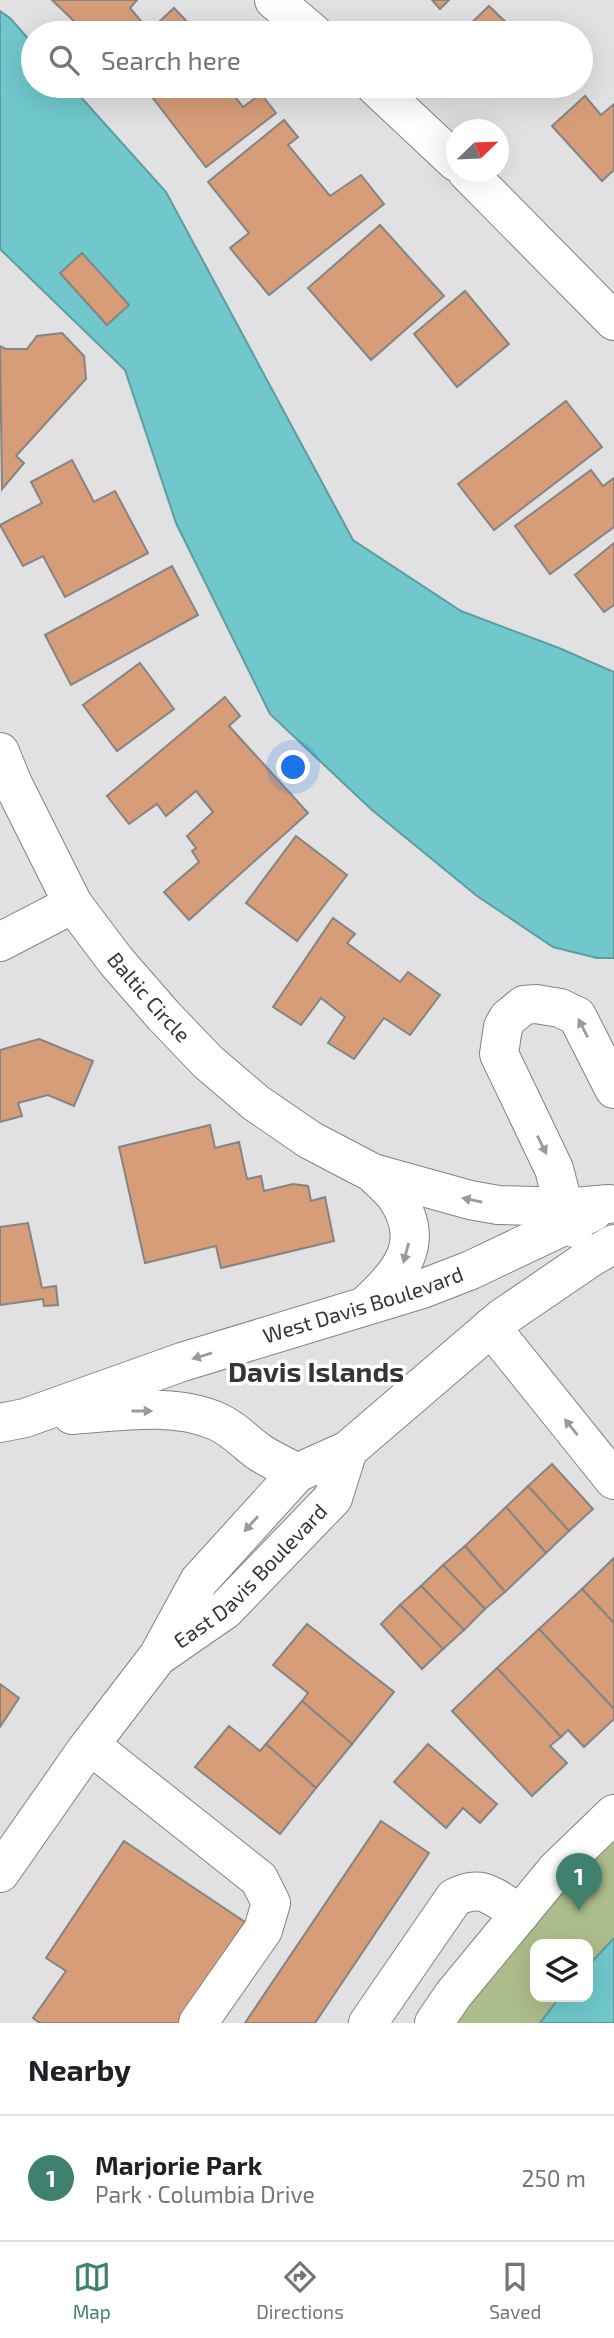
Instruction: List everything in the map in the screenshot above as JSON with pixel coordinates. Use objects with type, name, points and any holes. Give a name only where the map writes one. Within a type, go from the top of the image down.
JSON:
[{"type":"street","points":[[274,0],[299,21]]},
{"type":"street","points":[[388,98],[446,152]]},
{"type":"street","points":[[477,182],[614,321]]},
{"type":"street","name":"Baltic Circle","points":[[0,752],[13,784],[73,904],[139,987],[232,1084],[284,1123],[373,1173]]},
{"type":"street","points":[[0,942],[73,904]]},
{"type":"street","points":[[602,1251],[568,1215],[554,1169],[499,1054],[503,1027],[508,1018],[524,1005],[536,1004],[577,1016],[614,1089]]},
{"type":"street","points":[[373,1173],[470,1200],[568,1215],[612,1203]]},
{"type":"street","points":[[362,1309],[396,1276],[403,1265],[410,1240],[409,1223],[396,1196],[373,1173]]},
{"type":"street","name":"West Davis Boulevard","points":[[12,1420],[182,1362],[362,1309],[471,1270],[568,1215]]},
{"type":"street","name":"East Davis Boulevard","points":[[0,1872],[90,1745],[158,1656],[199,1581],[297,1473],[348,1450],[497,1323],[602,1251]]},
{"type":"street","points":[[497,1323],[614,1480]]},
{"type":"street","name":"West Davis Boulevard","points":[[12,1420],[140,1410],[199,1415],[217,1421],[260,1452],[297,1473]]},
{"type":"street","name":"East Davis Boulevard","points":[[158,1656],[225,1610],[333,1498],[348,1450]]},
{"type":"street","points":[[90,1745],[259,1879],[271,1903],[263,1930],[198,2023]]},
{"type":"street","points":[[435,2023],[453,1995],[555,1870],[614,1814]]},
{"type":"street","points":[[368,2023],[454,1898],[479,1889],[520,1913]]},
{"type":"green space","points":[[614,1840],[614,1936],[593,1962],[593,1939],[530,1939],[530,2002],[559,2002],[541,2023],[455,2023],[565,1885]]},
{"type":"water","points":[[0,11],[21,30],[21,98],[82,98],[166,192],[353,540],[461,611],[614,672],[614,958],[597,958],[553,947],[477,896],[372,810],[270,714],[176,523],[125,370],[0,249]]},
{"type":"water","points":[[614,1938],[614,2023],[540,2023],[556,2002],[593,2002],[593,1961]]},
{"type":"building","points":[[52,0],[137,0],[130,8],[141,21],[74,21]]},
{"type":"building","points":[[432,0],[449,0],[440,9]]},
{"type":"building","points":[[489,6],[505,21],[473,21]]},
{"type":"building","points":[[174,8],[186,21],[160,21]]},
{"type":"building","points":[[153,98],[236,98],[243,107],[255,98],[264,98],[276,113],[206,167]]},
{"type":"building","points":[[583,98],[587,98],[601,115],[614,104],[614,170],[602,181],[552,126]]},
{"type":"building","points":[[284,120],[298,137],[288,145],[330,196],[361,175],[384,204],[269,295],[230,248],[249,233],[208,182]]},
{"type":"building","points":[[380,225],[444,296],[371,360],[308,288]]},
{"type":"building","points":[[82,253],[129,305],[107,325],[60,273]]},
{"type":"building","points":[[465,291],[509,344],[457,387],[414,334]]},
{"type":"building","points":[[62,333],[84,356],[86,379],[16,456],[24,463],[2,489],[0,346],[6,349],[27,349],[37,336]]},
{"type":"building","points":[[566,401],[602,447],[494,530],[458,484]]},
{"type":"building","points":[[72,460],[94,502],[115,491],[148,553],[65,597],[43,556],[23,566],[0,525],[42,503],[31,482]]},
{"type":"building","points":[[591,470],[603,486],[614,478],[614,527],[550,574],[515,526]]},
{"type":"building","points":[[614,543],[614,605],[604,612],[575,575]]},
{"type":"building","points":[[172,566],[198,615],[71,685],[45,635]]},
{"type":"building","points":[[140,663],[174,709],[117,751],[83,705]]},
{"type":"building","points":[[225,697],[240,716],[229,726],[308,813],[189,920],[164,892],[199,862],[192,851],[196,848],[187,836],[213,812],[196,791],[166,816],[157,804],[129,824],[107,796]]},
{"type":"building","points":[[296,836],[347,875],[297,941],[246,903]]},
{"type":"building","points":[[333,918],[355,934],[347,943],[400,982],[408,972],[440,995],[410,1035],[384,1018],[354,1059],[328,1043],[345,1017],[321,998],[301,1025],[273,1007]]},
{"type":"building","points":[[39,1039],[93,1061],[74,1106],[48,1095],[18,1103],[22,1116],[0,1122],[0,1050]]},
{"type":"building","points":[[210,1125],[215,1148],[239,1142],[247,1179],[261,1176],[264,1191],[293,1184],[308,1186],[311,1201],[325,1197],[334,1241],[221,1268],[216,1246],[145,1263],[119,1147]]},
{"type":"building","points":[[28,1223],[42,1288],[56,1286],[58,1305],[44,1306],[43,1299],[0,1305],[0,1227]]},
{"type":"building","points":[[552,1464],[593,1509],[569,1531],[528,1486]]},
{"type":"building","points":[[528,1486],[569,1531],[546,1553],[506,1507]]},
{"type":"building","points":[[506,1507],[546,1553],[505,1592],[465,1546]]},
{"type":"building","points":[[465,1546],[505,1592],[485,1609],[443,1565]]},
{"type":"building","points":[[614,1558],[614,1623],[582,1589]]},
{"type":"building","points":[[443,1565],[485,1609],[464,1630],[421,1586]]},
{"type":"building","points":[[421,1586],[464,1630],[443,1649],[400,1605]]},
{"type":"building","points":[[582,1589],[614,1623],[614,1709],[539,1629]]},
{"type":"building","points":[[400,1605],[443,1649],[422,1669],[381,1624]]},
{"type":"building","points":[[307,1624],[394,1692],[352,1744],[302,1701],[308,1693],[273,1665]]},
{"type":"building","points":[[539,1629],[614,1709],[614,1719],[584,1747],[568,1730],[561,1737],[497,1668]]},
{"type":"building","points":[[497,1668],[561,1737],[550,1746],[567,1763],[532,1796],[452,1711]]},
{"type":"building","points":[[0,1684],[19,1698],[0,1727]]},
{"type":"building","points":[[302,1701],[352,1744],[316,1788],[266,1744]]},
{"type":"building","points":[[229,1726],[260,1751],[266,1744],[316,1788],[280,1834],[195,1767]]},
{"type":"building","points":[[428,1744],[497,1804],[480,1823],[463,1808],[446,1828],[394,1782]]},
{"type":"building","points":[[381,1821],[429,1853],[315,2023],[245,2023]]},
{"type":"building","points":[[124,1841],[245,1922],[214,1968],[187,2023],[40,2023],[33,2018],[66,1971],[46,1958]]},
{"type":"place","name":"Marjorie Park","points":[[579,1911]]},
{"type":"district","name":"Davis Islands","points":[[316,1372]]}]
